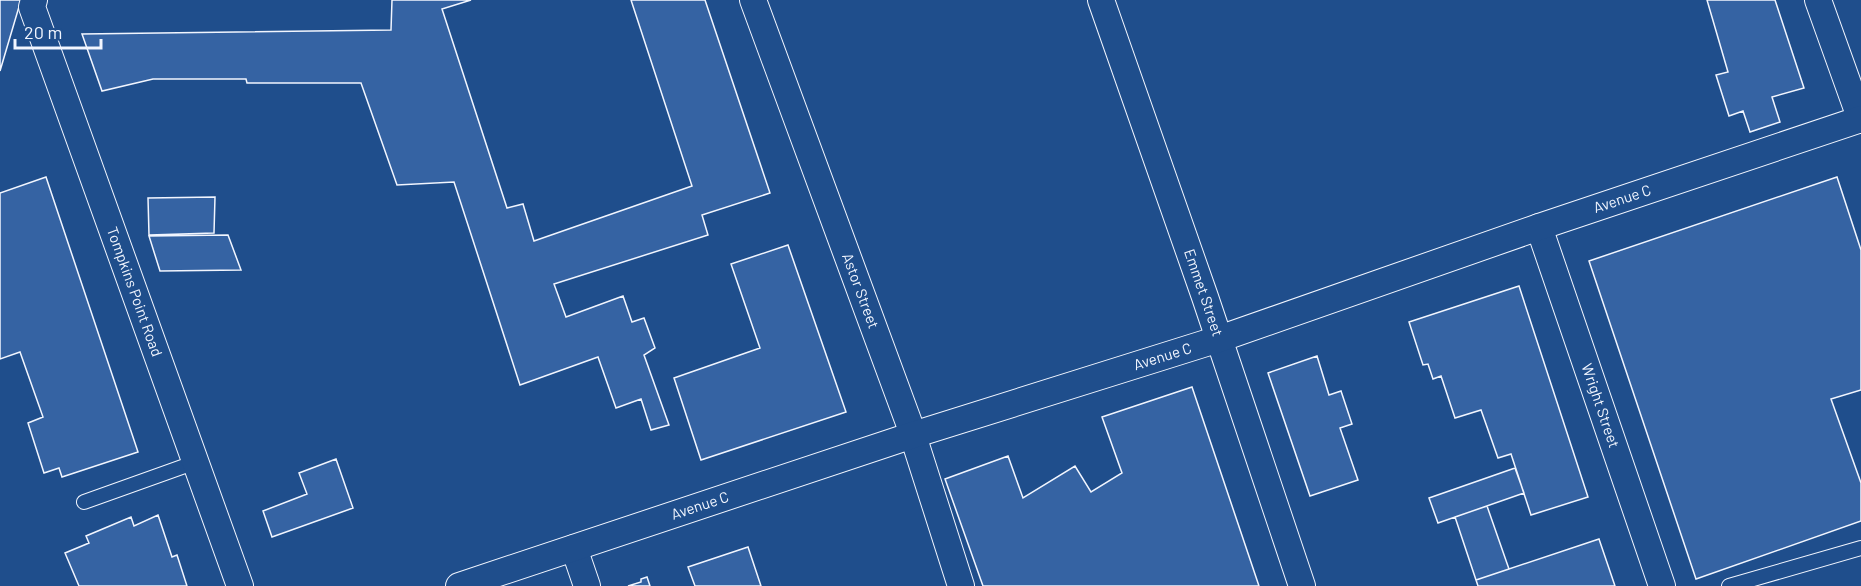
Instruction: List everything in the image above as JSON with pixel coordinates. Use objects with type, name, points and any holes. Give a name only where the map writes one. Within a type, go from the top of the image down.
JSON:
[{"type":"street","name":"Tompkins Point Road","points":[[34,0],[32,7],[240,586]]},
{"type":"street","name":"Astor Street","points":[[753,0],[913,435],[962,586]]},
{"type":"street","name":"Emmet Street","points":[[1101,0],[1302,586]]},
{"type":"street","points":[[1818,0],[1861,119]]},
{"type":"street","name":"Avenue C","points":[[459,586],[913,435],[1219,339],[1539,227],[1861,119]]},
{"type":"street","name":"Wright Street","points":[[1539,227],[1662,586]]},
{"type":"street","points":[[574,548],[587,586]]},
{"type":"lane","points":[[84,502],[196,462]]},
{"type":"lane","points":[[1729,586],[1861,548]]},
{"type":"building","points":[[0,0],[21,0],[0,71]]},
{"type":"building","points":[[392,0],[471,0],[442,9],[507,208],[523,204],[534,241],[692,186],[631,0],[705,0],[770,193],[702,215],[708,235],[554,284],[566,317],[623,296],[632,322],[644,318],[655,348],[644,355],[669,425],[651,430],[641,399],[616,408],[598,357],[520,385],[454,182],[397,185],[361,83],[247,83],[246,79],[153,79],[102,91],[82,34],[391,30]]},
{"type":"building","points":[[1707,0],[1775,0],[1804,88],[1772,97],[1780,122],[1750,132],[1743,111],[1729,116],[1716,75],[1728,72]]},
{"type":"building","points":[[46,177],[138,452],[62,477],[59,468],[44,473],[28,423],[43,417],[20,352],[0,359],[0,193]]},
{"type":"building","points":[[1837,177],[1861,250],[1861,390],[1831,399],[1861,483],[1861,521],[1696,579],[1589,261]]},
{"type":"building","points":[[215,197],[214,233],[149,235],[148,198]]},
{"type":"building","points":[[228,235],[241,270],[160,271],[149,236]]},
{"type":"building","points":[[788,245],[846,412],[701,460],[674,378],[760,348],[731,264]]},
{"type":"building","points":[[1519,286],[1588,497],[1531,515],[1511,454],[1498,458],[1481,410],[1455,418],[1441,376],[1433,379],[1428,364],[1423,365],[1409,322]]},
{"type":"building","points":[[1317,356],[1329,395],[1341,391],[1352,424],[1340,428],[1358,480],[1310,496],[1268,373]]},
{"type":"building","points":[[1192,387],[1259,586],[983,586],[945,479],[1008,456],[1023,498],[1075,466],[1091,492],[1122,473],[1102,417]]},
{"type":"building","points":[[336,459],[353,508],[272,537],[263,511],[307,494],[299,473]]},
{"type":"building","points":[[1515,468],[1524,493],[1438,523],[1429,498]]},
{"type":"building","points":[[1487,506],[1509,569],[1476,580],[1455,517]]},
{"type":"building","points":[[158,515],[172,557],[177,555],[187,586],[79,586],[65,553],[89,543],[86,536],[131,517],[134,526]]},
{"type":"building","points":[[1599,539],[1615,586],[1478,586],[1476,580]]},
{"type":"building","points":[[748,547],[761,586],[695,586],[688,567]]},
{"type":"building","points":[[647,577],[650,586],[628,586],[641,582],[641,579]]}]
